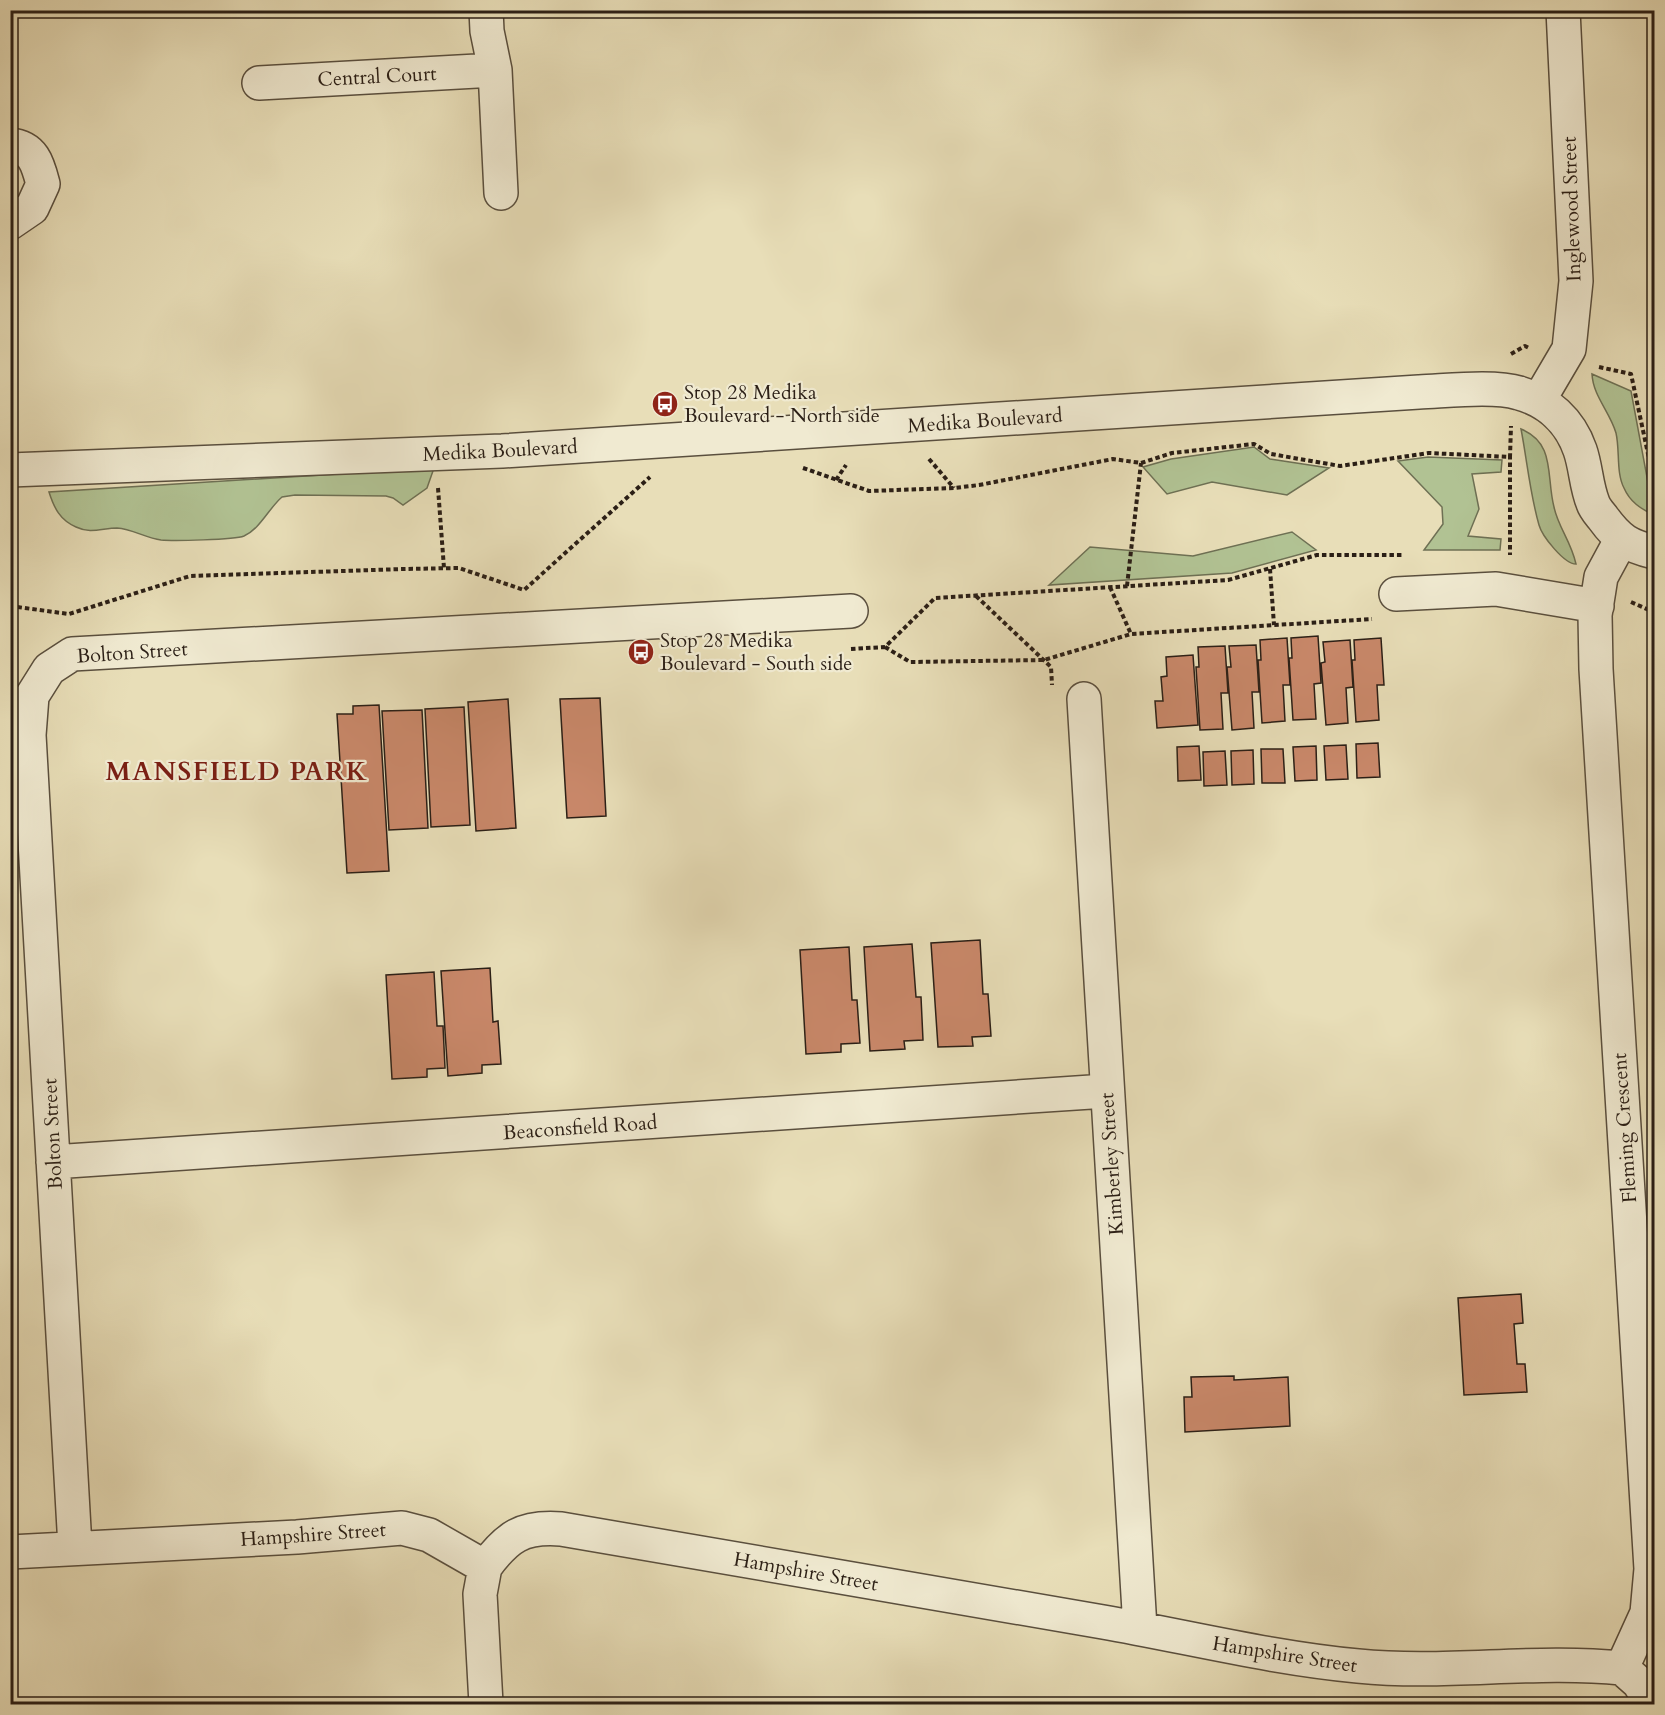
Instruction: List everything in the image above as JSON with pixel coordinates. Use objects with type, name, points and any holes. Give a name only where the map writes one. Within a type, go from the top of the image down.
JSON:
[{"type":"street","points":[[486,10],[487,31],[495,70],[501,193]]},
{"type":"street","name":"Inglewood Street","points":[[1539,400],[1569,349],[1576,281],[1563,10]]},
{"type":"street","name":"Central Court","points":[[259,83],[495,70]]},
{"type":"street","points":[[10,145],[18,146],[36,159],[43,184],[32,208],[10,223]]},
{"type":"street","name":"Medika Boulevard","points":[[10,470],[502,451],[1419,392],[1512,391],[1539,400],[1554,409],[1571,430],[1580,449],[1593,504],[1621,540],[1635,548],[1654,552]]},
{"type":"street","name":"Fleming Crescent","points":[[1621,540],[1600,578],[1596,669],[1651,1569],[1647,1613],[1622,1668]]},
{"type":"street","points":[[1389,606],[1496,589],[1597,606]]},
{"type":"street","name":"Bolton Street","points":[[75,1547],[29,735],[21,690],[72,654],[851,611]]},
{"type":"street","name":"Kimberley Street","points":[[1084,699],[1140,1628]]},
{"type":"street","name":"Beaconsfield Road","points":[[53,1162],[1106,1091]]},
{"type":"street","name":"Hampshire Street","points":[[10,1552],[297,1537],[402,1528],[429,1535],[485,1567],[501,1546],[519,1534],[540,1528],[561,1529],[1358,1666],[1442,1670],[1581,1664],[1622,1668]]},
{"type":"street","points":[[485,1567],[480,1594],[486,1704]]},
{"type":"street","points":[[1622,1668],[1639,1683],[1652,1704]]},
{"type":"path","points":[[1562,359],[1631,374],[1654,482]]},
{"type":"path","points":[[795,465],[869,491],[979,485],[1113,459],[1141,464],[1172,453],[1254,444],[1271,454],[1340,466],[1430,453],[1502,456]]},
{"type":"path","points":[[1499,556],[1510,556],[1510,452]]},
{"type":"path","points":[[1127,586],[1141,464]]},
{"type":"path","points":[[10,606],[69,614],[190,576],[444,568],[459,568],[524,590],[651,476]]},
{"type":"path","points":[[438,485],[444,568]]},
{"type":"path","points":[[885,647],[935,598],[1228,580],[1317,555],[1408,555]]},
{"type":"path","points":[[1270,569],[1274,625]]},
{"type":"path","points":[[1110,587],[1131,634]]},
{"type":"path","points":[[975,596],[1051,667],[1052,689]]},
{"type":"path","points":[[851,649],[885,647],[910,662],[1044,660],[1131,634],[1274,625],[1389,606]]},
{"type":"green space","points":[[1592,374],[1631,391],[1654,515],[1636,504],[1624,488],[1620,475],[1616,433],[1595,390]]},
{"type":"green space","points":[[1521,429],[1532,435],[1545,452],[1556,514],[1576,564],[1560,555],[1541,530],[1533,501]]},
{"type":"green space","points":[[1254,447],[1270,459],[1329,468],[1287,495],[1212,482],[1167,494],[1143,467],[1171,459]]},
{"type":"green space","points":[[1428,457],[1502,460],[1501,472],[1472,474],[1479,509],[1468,536],[1501,539],[1500,550],[1424,550],[1443,524],[1442,507],[1398,461]]},
{"type":"green space","points":[[434,468],[427,488],[403,505],[386,496],[295,495],[282,497],[250,533],[244,536],[217,539],[161,540],[117,528],[81,529],[62,517],[49,492]]},
{"type":"green space","points":[[1292,532],[1316,550],[1232,573],[1049,585],[1090,547],[1193,556]]},
{"type":"building","points":[[1318,636],[1321,683],[1314,684],[1316,719],[1293,720],[1289,658],[1292,658],[1291,638]]},
{"type":"building","points":[[1287,638],[1290,685],[1283,685],[1285,721],[1262,723],[1258,660],[1261,660],[1260,640]]},
{"type":"building","points":[[1381,638],[1384,685],[1377,685],[1379,720],[1356,722],[1352,660],[1355,660],[1354,640]]},
{"type":"building","points":[[1350,640],[1353,687],[1346,688],[1348,723],[1326,725],[1321,663],[1325,662],[1323,642]]},
{"type":"building","points":[[1256,645],[1259,692],[1252,692],[1254,728],[1232,730],[1227,667],[1231,667],[1229,646]]},
{"type":"building","points":[[1225,646],[1228,693],[1221,693],[1223,729],[1200,730],[1196,667],[1199,667],[1198,647]]},
{"type":"building","points":[[1193,655],[1198,725],[1157,728],[1155,701],[1163,701],[1161,677],[1167,676],[1166,657]]},
{"type":"building","points":[[600,698],[606,816],[567,818],[560,699]]},
{"type":"building","points":[[508,699],[516,828],[476,831],[468,702]]},
{"type":"building","points":[[379,705],[389,871],[347,873],[337,714],[353,714],[353,706]]},
{"type":"building","points":[[464,707],[470,825],[431,827],[425,709]]},
{"type":"building","points":[[422,710],[428,828],[389,830],[382,711]]},
{"type":"building","points":[[1378,743],[1380,777],[1357,778],[1356,744]]},
{"type":"building","points":[[1346,745],[1348,779],[1326,780],[1324,746]]},
{"type":"building","points":[[1199,746],[1201,780],[1178,781],[1177,747]]},
{"type":"building","points":[[1316,746],[1317,780],[1295,781],[1293,747]]},
{"type":"building","points":[[1261,749],[1283,749],[1285,783],[1262,783]]},
{"type":"building","points":[[1253,750],[1254,784],[1232,785],[1231,751]]},
{"type":"building","points":[[1225,751],[1227,785],[1204,786],[1203,752]]},
{"type":"building","points":[[980,940],[983,994],[988,994],[991,1036],[972,1037],[973,1046],[938,1047],[931,943]]},
{"type":"building","points":[[912,944],[916,997],[921,997],[923,1040],[904,1041],[905,1049],[870,1051],[864,947]]},
{"type":"building","points":[[849,947],[852,1000],[857,1000],[860,1043],[841,1044],[841,1052],[806,1054],[800,950]]},
{"type":"building","points":[[490,968],[493,1022],[498,1021],[501,1064],[482,1065],[482,1073],[448,1076],[441,971]]},
{"type":"building","points":[[434,972],[437,1026],[443,1026],[445,1068],[427,1069],[427,1077],[392,1079],[386,975]]},
{"type":"building","points":[[1521,1294],[1523,1323],[1514,1324],[1517,1364],[1525,1364],[1527,1392],[1464,1395],[1458,1298]]},
{"type":"building","points":[[1234,1376],[1234,1380],[1288,1377],[1290,1426],[1185,1432],[1184,1397],[1192,1397],[1191,1377]]},
{"type":"place","name":"Stop 28 Medika Boulevard - North side","points":[[665,404]]},
{"type":"place","name":"Stop 28 Medika Boulevard - South side","points":[[641,652]]},
{"type":"district","name":"MANSFIELD PARK","points":[[237,771]]}]
